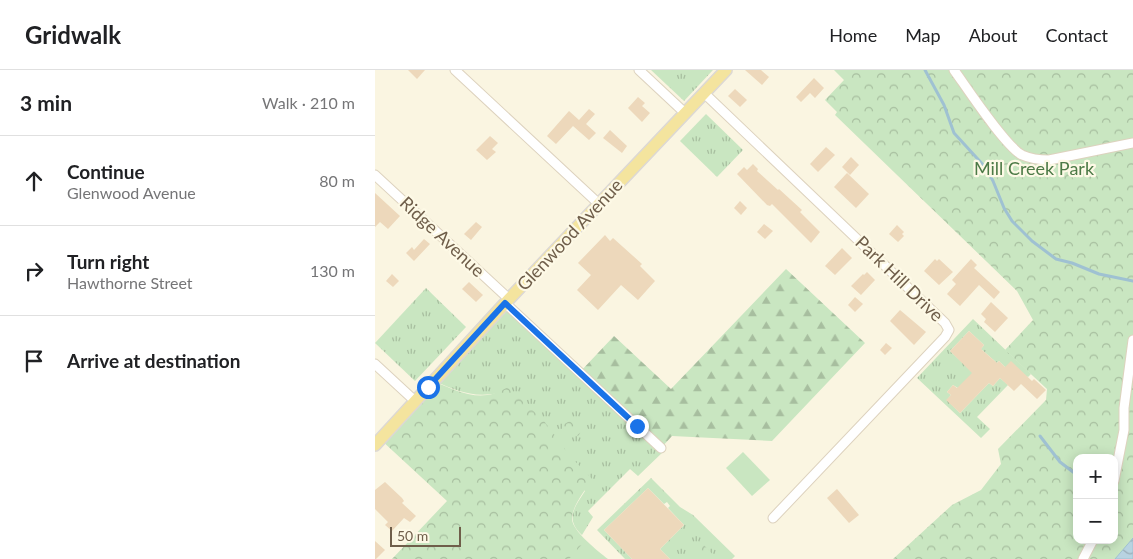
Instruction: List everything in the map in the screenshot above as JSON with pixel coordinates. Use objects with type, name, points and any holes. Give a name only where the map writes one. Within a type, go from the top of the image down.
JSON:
[{"type":"main road","name":"Glenwood Avenue","points":[[375,445],[507,301],[726,70]]},
{"type":"street","points":[[455,70],[599,204]]},
{"type":"street","points":[[639,70],[685,113]]},
{"type":"street","points":[[953,70],[1005,139],[1023,155],[1037,160],[1049,160],[1133,143]]},
{"type":"street","name":"Park Hill Drive","points":[[705,93],[945,323],[949,330],[945,337],[773,518]]},
{"type":"street","name":"Ridge Avenue","points":[[375,174],[661,448]]},
{"type":"street","points":[[1118,461],[1124,430],[1124,408],[1133,340]]},
{"type":"street","points":[[375,364],[415,401]]},
{"type":"street","points":[[1083,559],[1091,544]]},
{"type":"green space","points":[[651,70],[713,70],[684,101]]},
{"type":"green space","name":"Mill Creek Park","points":[[834,70],[1133,70],[1133,559],[893,559],[952,505],[981,490],[1001,464],[998,449],[1046,400],[1047,389],[1005,350],[1033,320],[1017,291],[835,115],[837,112],[825,100],[844,80]]},
{"type":"green space","points":[[706,114],[743,150],[717,177],[680,141]]},
{"type":"green space","points":[[786,269],[865,343],[772,441],[672,436],[661,448],[580,372],[614,336],[671,389]]},
{"type":"green space","points":[[426,288],[466,327],[415,381],[375,343]]},
{"type":"green space","points":[[505,303],[664,451],[638,476],[630,469],[588,511],[593,517],[582,535],[574,524],[573,513],[585,491],[499,393],[473,394],[458,391],[434,381]]},
{"type":"green space","points":[[973,319],[1031,374],[1028,377],[1005,367],[999,361],[997,363],[981,349],[984,345],[969,331],[950,351],[978,374],[958,388],[953,385],[947,392],[951,395],[947,400],[960,413],[989,383],[993,386],[1000,378],[1008,385],[977,417],[990,429],[981,438],[917,378]]},
{"type":"green space","points":[[433,381],[461,392],[480,395],[489,395],[508,387],[544,421],[571,457],[592,479],[575,508],[572,518],[573,523],[586,540],[608,559],[392,559],[447,501],[380,439]]},
{"type":"green space","points":[[572,420],[576,421],[581,432],[578,436],[562,428],[564,424]]},
{"type":"green space","points":[[743,452],[770,480],[752,496],[726,468]]},
{"type":"green space","points":[[651,478],[680,507],[693,515],[735,556],[732,559],[670,559],[660,549],[684,525],[668,508],[670,506],[667,502],[664,504],[648,488],[604,530],[632,559],[625,559],[597,530]]},
{"type":"green space","points":[[585,541],[604,559],[569,559]]},
{"type":"green space","points":[[703,544],[715,557],[713,559],[699,559],[694,553]]},
{"type":"water","points":[[1133,538],[1133,559],[1115,559]]},
{"type":"building","points":[[408,70],[425,70],[417,79]]},
{"type":"building","points":[[745,70],[761,70],[769,77],[762,85]]},
{"type":"building","points":[[814,78],[824,88],[815,98],[810,93],[801,102],[796,97]]},
{"type":"building","points":[[735,89],[747,100],[740,107],[728,96]]},
{"type":"building","points":[[638,97],[645,103],[642,106],[650,113],[642,122],[628,108]]},
{"type":"building","points":[[589,109],[595,114],[586,124],[596,133],[589,140],[573,126],[556,144],[547,136],[569,111],[579,120]]},
{"type":"building","points":[[610,130],[627,146],[622,153],[603,138]]},
{"type":"building","points":[[490,136],[498,143],[492,149],[496,152],[487,160],[476,150]]},
{"type":"building","points":[[826,147],[835,155],[818,172],[810,164]]},
{"type":"building","points":[[851,157],[859,165],[850,175],[842,167]]},
{"type":"building","points":[[753,164],[758,169],[757,171],[802,210],[800,212],[820,232],[811,243],[772,204],[770,206],[767,205],[737,174],[744,167],[747,170]]},
{"type":"building","points":[[847,173],[869,194],[856,208],[834,187]]},
{"type":"building","points":[[375,193],[400,216],[388,229],[380,222],[375,227]]},
{"type":"building","points":[[740,201],[747,208],[741,215],[734,208]]},
{"type":"building","points":[[476,222],[482,227],[471,240],[464,234]]},
{"type":"building","points":[[764,224],[773,231],[765,239],[757,232]]},
{"type":"building","points":[[897,225],[904,232],[902,234],[904,236],[898,242],[889,234]]},
{"type":"building","points":[[605,235],[610,241],[613,238],[642,264],[640,266],[655,281],[638,300],[621,285],[598,310],[577,290],[591,275],[578,263]]},
{"type":"building","points":[[424,239],[430,244],[414,261],[406,253],[412,247],[414,250]]},
{"type":"building","points":[[842,248],[852,258],[835,275],[825,266]]},
{"type":"building","points":[[935,259],[937,261],[939,259],[953,272],[939,285],[924,271]]},
{"type":"building","points":[[971,259],[977,265],[974,268],[1000,292],[994,299],[979,285],[960,306],[947,294],[956,284],[952,280]]},
{"type":"building","points":[[867,272],[875,280],[861,295],[851,286]]},
{"type":"building","points":[[392,274],[399,281],[393,287],[386,281]]},
{"type":"building","points":[[469,282],[483,295],[476,302],[462,289]]},
{"type":"building","points":[[855,297],[863,304],[855,312],[848,305]]},
{"type":"building","points":[[991,302],[1008,318],[995,332],[984,322],[986,319],[981,314]]},
{"type":"building","points":[[900,310],[926,332],[914,345],[890,321]]},
{"type":"building","points":[[969,331],[984,345],[981,349],[997,363],[999,361],[1005,367],[1011,361],[1032,381],[1034,379],[1046,390],[1037,399],[1021,384],[1014,391],[1000,378],[993,386],[989,383],[960,413],[946,400],[951,395],[947,392],[953,385],[957,388],[972,373],[950,351]]},
{"type":"building","points":[[886,343],[892,348],[885,355],[880,350]]},
{"type":"building","points":[[385,482],[402,498],[404,501],[402,503],[416,516],[410,522],[404,518],[392,531],[385,525],[388,522],[375,509],[375,490]]},
{"type":"building","points":[[648,488],[684,525],[660,549],[670,559],[632,559],[604,530]]},
{"type":"building","points":[[837,489],[859,515],[849,523],[827,498]]},
{"type":"building","points":[[375,541],[385,550],[376,559],[375,559]]},
{"type":"waterway","points":[[925,70],[944,105],[954,133],[986,168],[1012,221],[1032,241],[1056,259],[1099,274],[1133,281]]},
{"type":"waterway","points":[[1040,436],[1060,462],[1073,472]]},
{"type":"route","points":[[428,387],[505,303],[637,426]]}]
